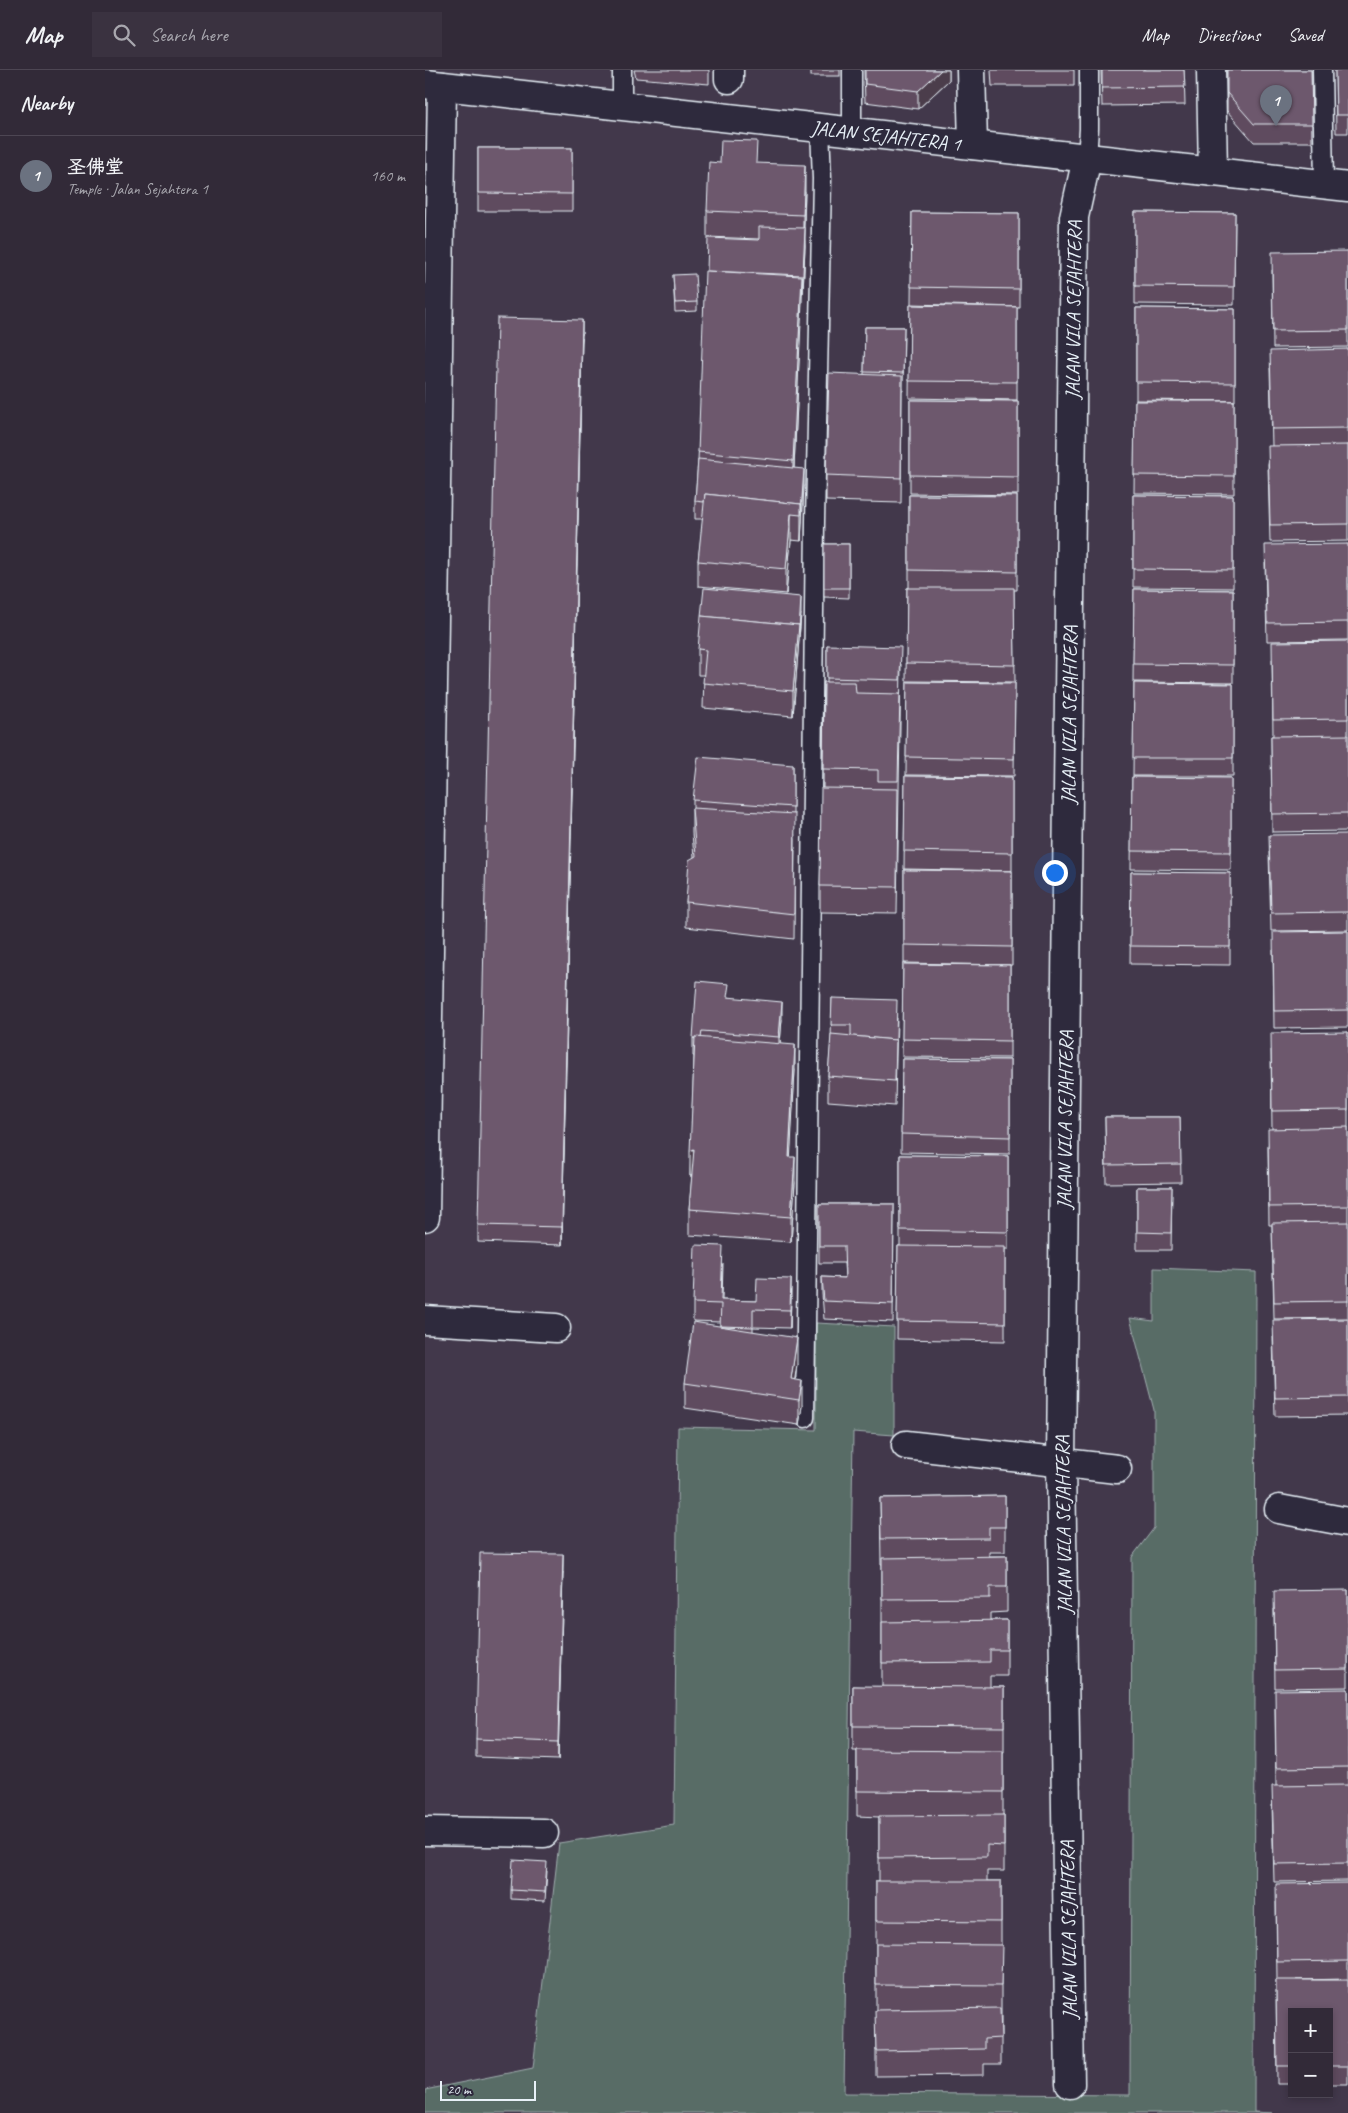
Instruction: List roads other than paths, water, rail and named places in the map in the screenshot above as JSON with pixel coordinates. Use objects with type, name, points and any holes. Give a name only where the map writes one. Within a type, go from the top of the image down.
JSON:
[{"type":"street","points":[[971,70],[973,145]]},
{"type":"street","points":[[1211,70],[1213,172]]},
{"type":"street","name":"JALAN SEJAHTERA 1","points":[[434,85],[483,80],[623,106],[1336,186]]},
{"type":"street","points":[[425,1217],[434,85]]},
{"type":"street","name":"JALAN VILA SEJAHTERA","points":[[1070,2084],[1061,1463],[1074,217],[1087,158]]},
{"type":"street","points":[[425,1320],[556,1328]]},
{"type":"street","points":[[906,1445],[1117,1469]]},
{"type":"street","points":[[1279,1508],[1348,1522]]},
{"type":"street","points":[[425,1832],[545,1833]]},
{"type":"lane","points":[[622,70],[623,106]]},
{"type":"lane","points":[[852,70],[852,132]]},
{"type":"lane","points":[[1087,158],[1089,70]]},
{"type":"lane","points":[[1322,70],[1336,186]]},
{"type":"lane","points":[[805,1418],[815,521],[822,179],[820,128]]},
{"type":"place","name":"圣佛堂","points":[[1276,126]]}]
